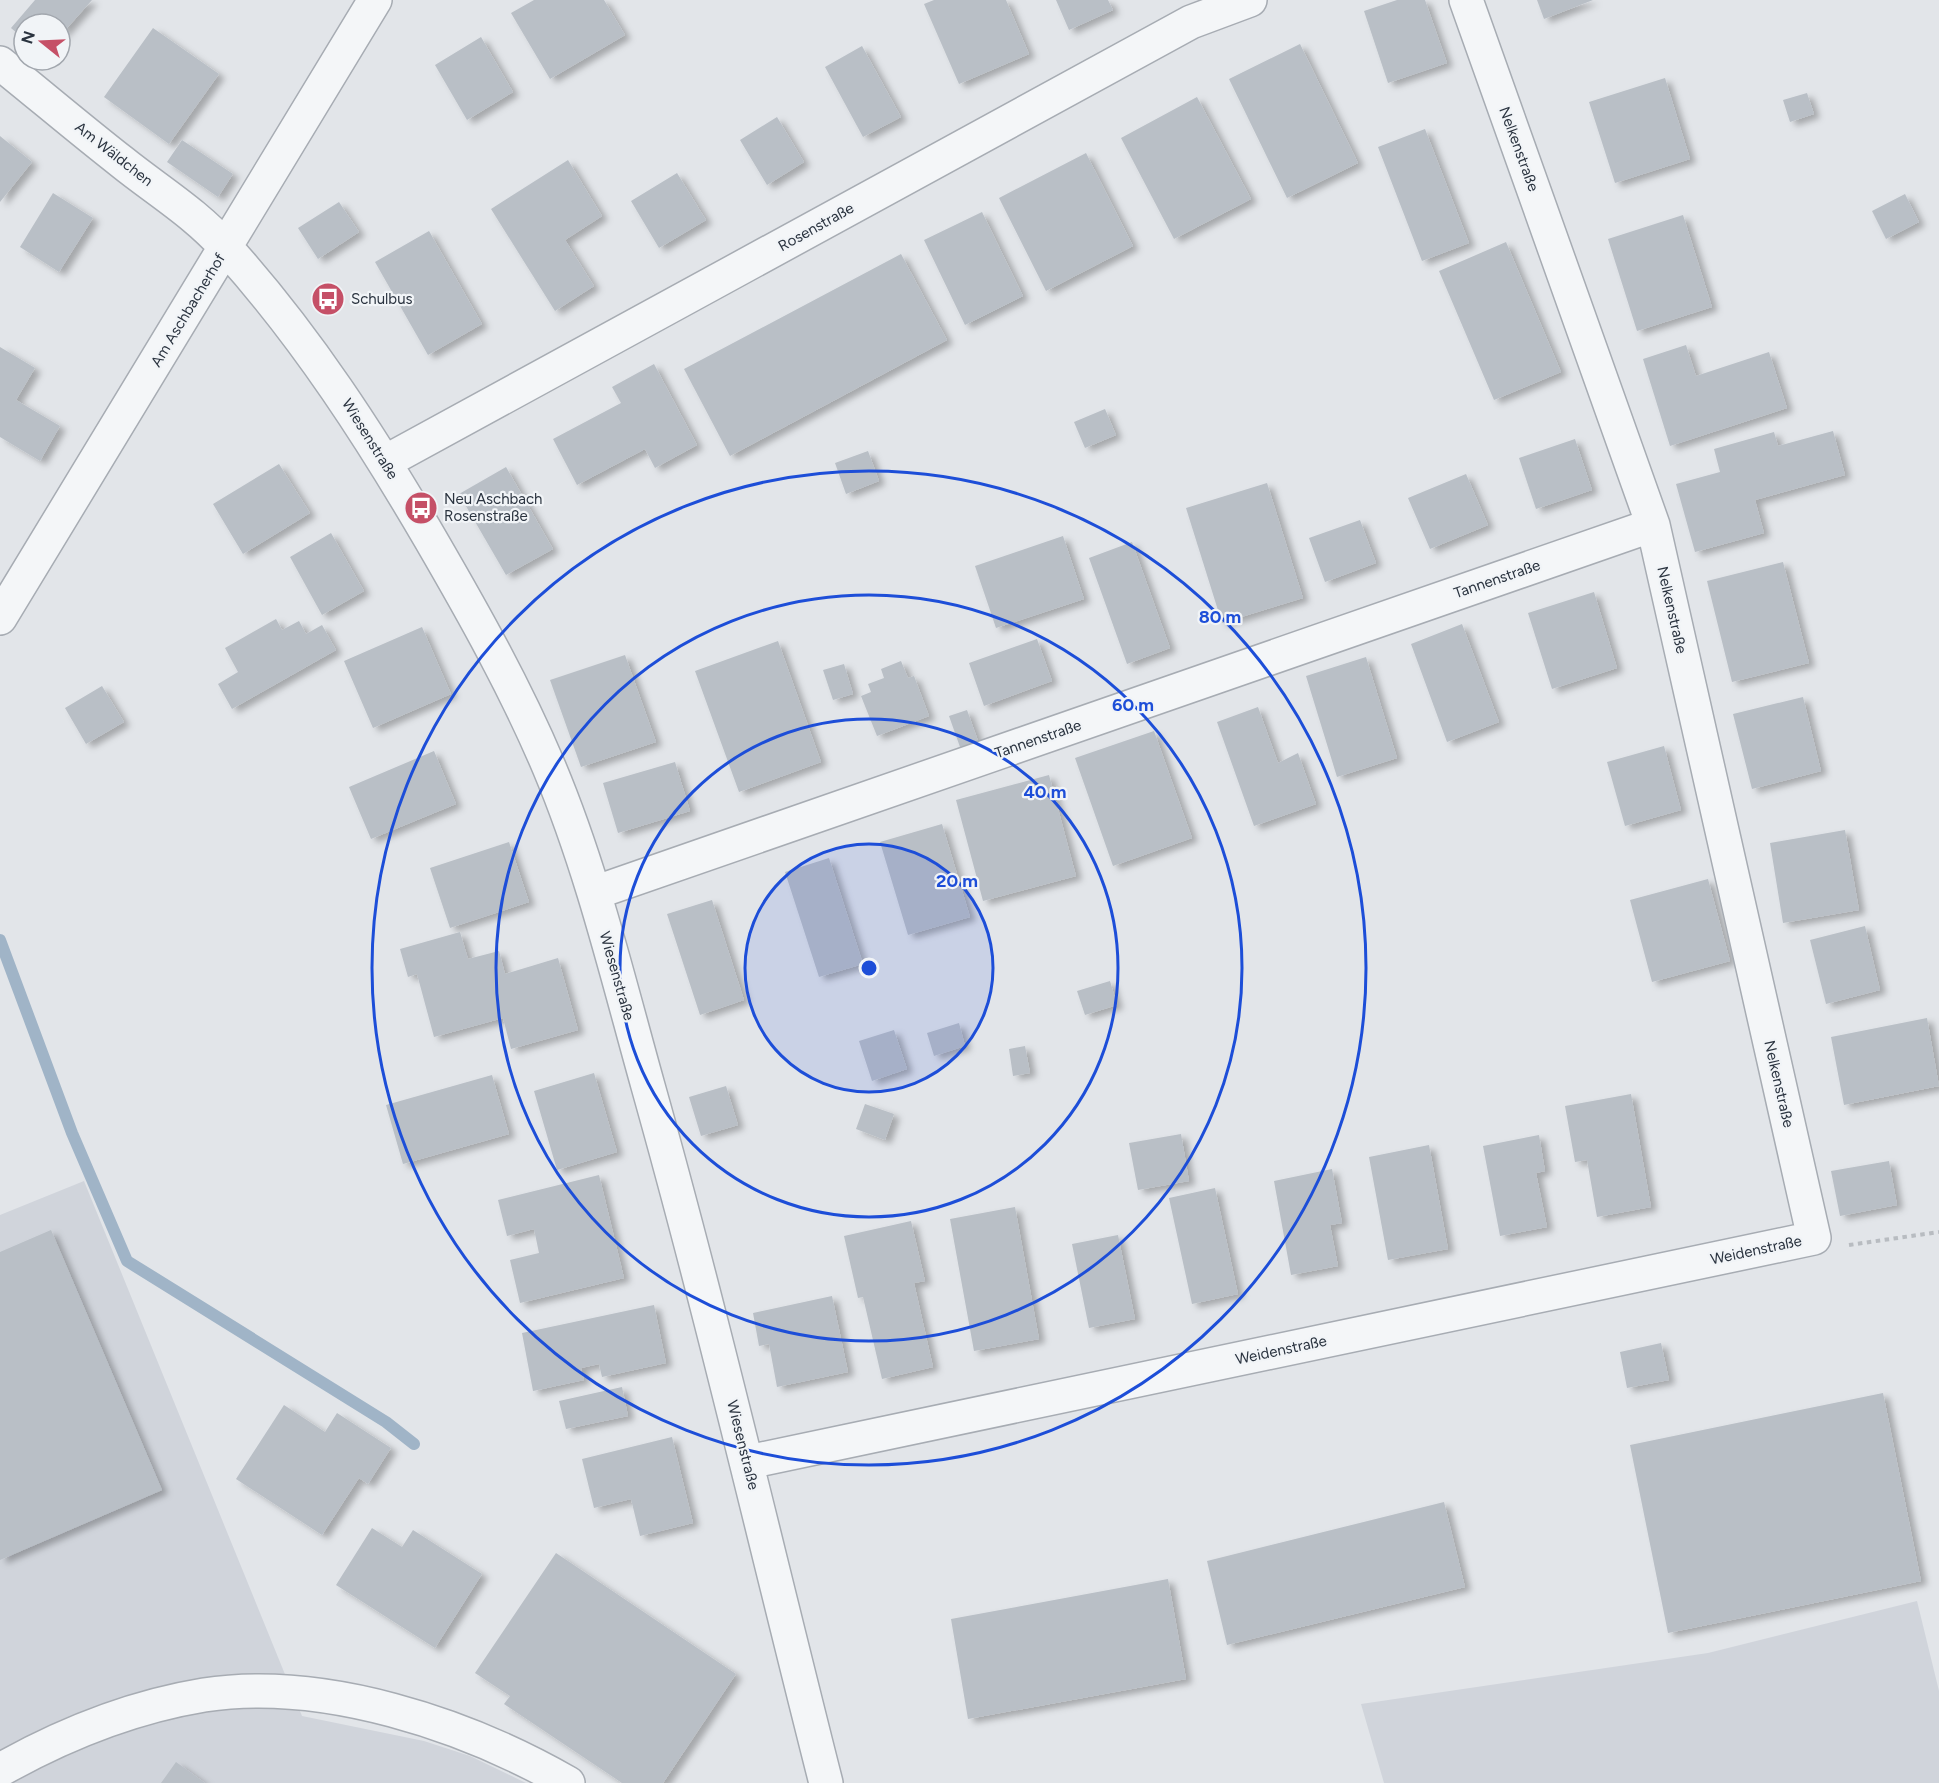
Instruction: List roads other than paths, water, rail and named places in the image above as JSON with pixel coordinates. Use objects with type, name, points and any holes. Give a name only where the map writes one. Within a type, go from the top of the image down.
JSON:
[{"type":"street","name":"Am Aschbacherhof","points":[[0,618],[375,0]]},
{"type":"street","name":"Rosenstraße","points":[[385,462],[1191,22],[1250,0]]},
{"type":"street","name":"Nelkenstraße","points":[[1466,0],[1653,525],[1814,1238]]},
{"type":"street","name":"Am Wäldchen","points":[[0,63],[125,165],[185,208],[226,247]]},
{"type":"street","name":"Wiesenstraße","points":[[226,247],[271,300],[348,404],[385,462],[486,634],[550,770],[594,893],[683,1209],[748,1462],[826,1783]]},
{"type":"street","name":"Tannenstraße","points":[[594,893],[1653,525]]},
{"type":"street","name":"Weidenstraße","points":[[748,1462],[1814,1238]]},
{"type":"street","points":[[0,1770],[52,1741],[160,1704],[206,1695],[269,1691],[353,1701],[405,1713],[512,1754],[568,1783]]},
{"type":"waterway","points":[[0,940],[72,1133],[127,1261],[386,1422],[414,1444]]},
{"type":"place","name":"Schulbus","points":[[328,299]]},
{"type":"place","name":"Neu Aschbach Rosenstraße","points":[[421,508]]}]
